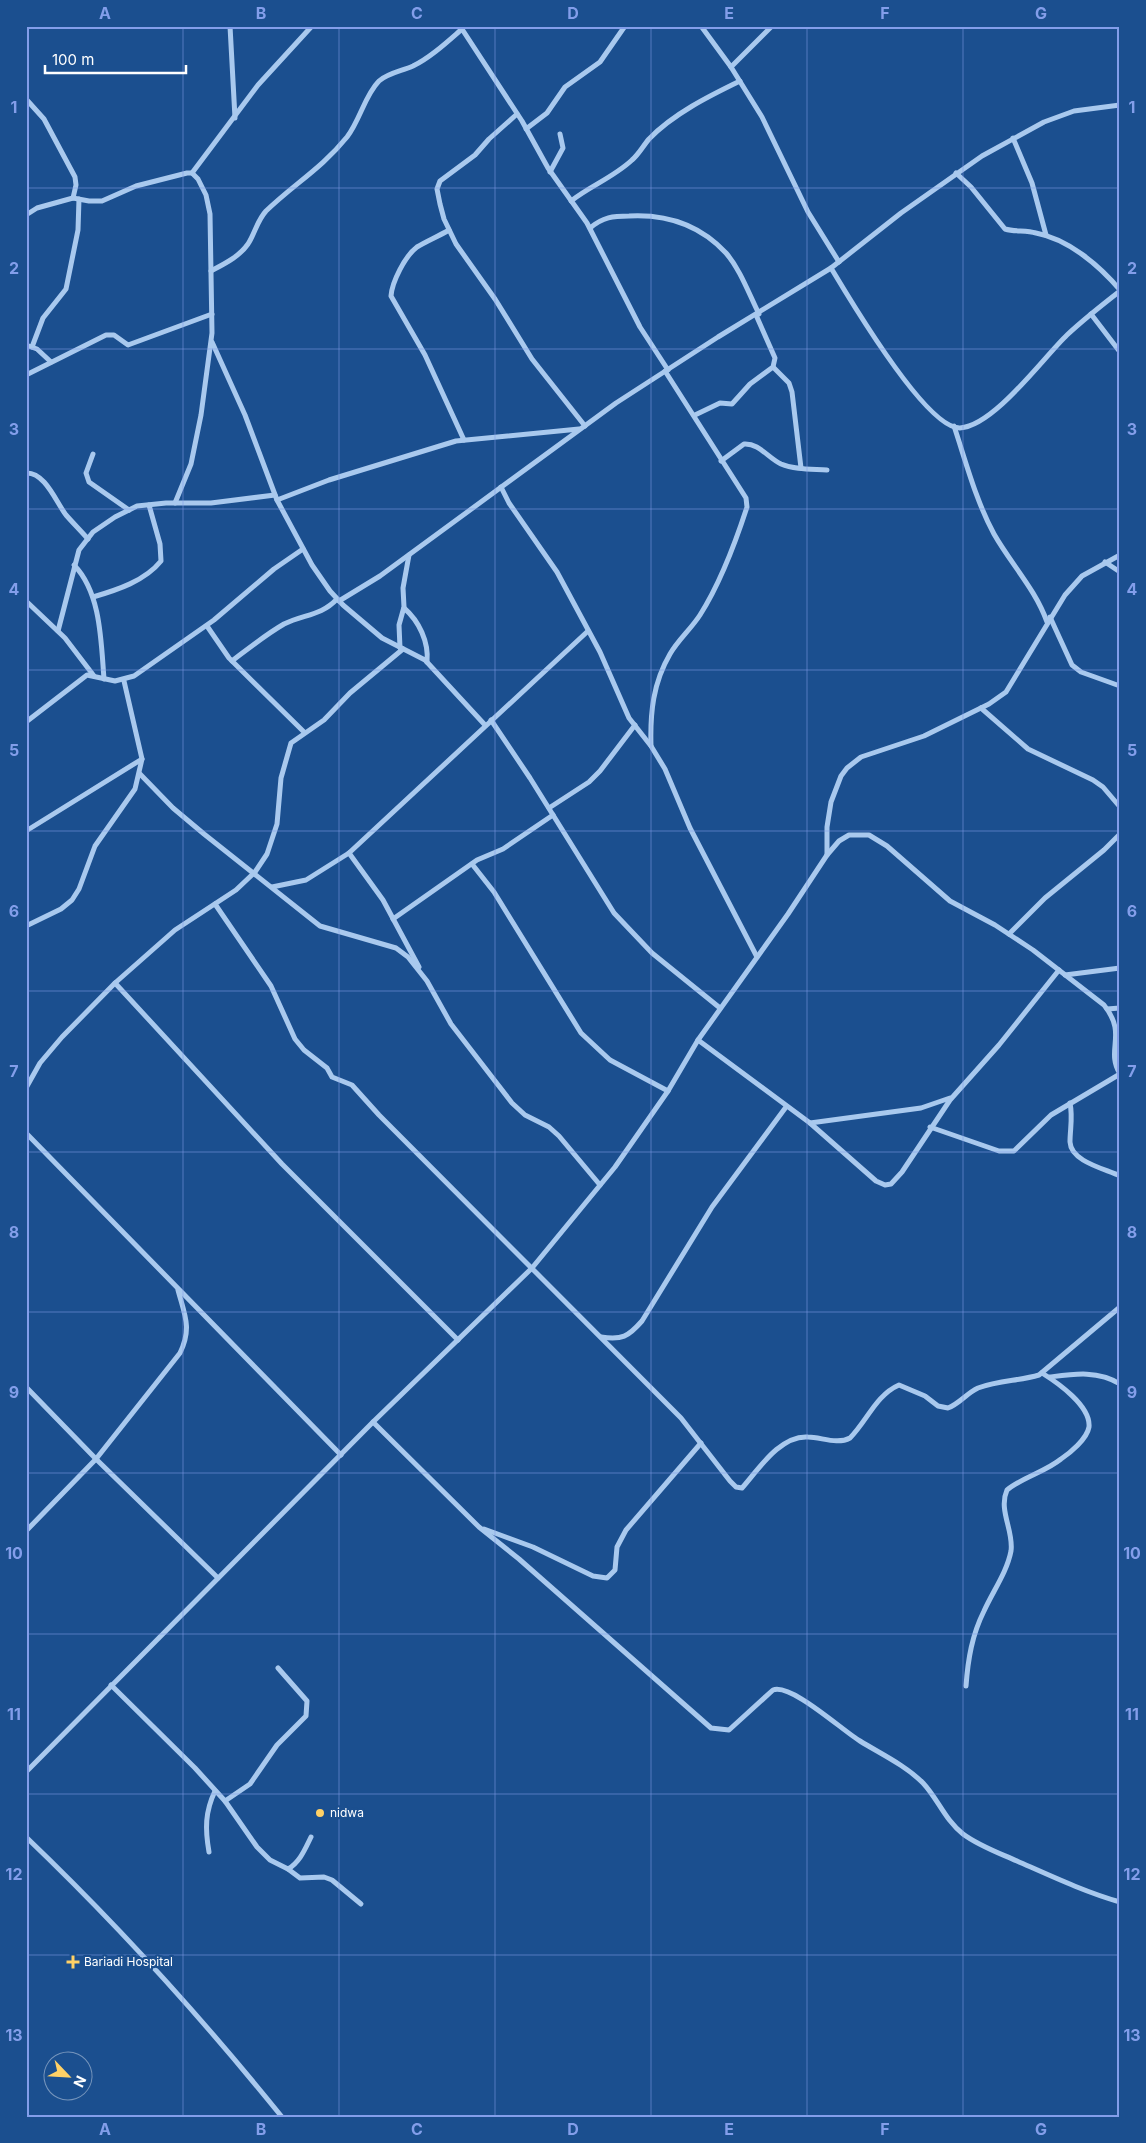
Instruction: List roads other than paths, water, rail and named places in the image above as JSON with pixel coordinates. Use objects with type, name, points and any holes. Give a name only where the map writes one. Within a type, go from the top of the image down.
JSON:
[{"type":"street","points":[[230,26],[235,119]]},
{"type":"street","points":[[26,215],[37,208],[73,198],[102,201],[159,178],[192,173],[212,144],[235,119],[258,85],[312,26]]},
{"type":"street","points":[[526,129],[547,112],[565,87],[600,62],[625,26]]},
{"type":"street","points":[[701,26],[731,67],[776,141],[808,212],[839,262]]},
{"type":"street","points":[[731,67],[772,26]]},
{"type":"street","points":[[211,271],[239,253],[248,244],[264,213],[288,191],[322,165],[356,124],[372,90],[379,81],[414,65],[442,46],[461,28],[517,114],[550,172],[590,228],[640,328],[721,461],[746,498],[747,507],[724,570],[701,614],[670,653],[654,688],[650,724],[651,746]]},
{"type":"street","points":[[571,201],[586,188],[632,161],[649,139],[668,124],[707,97],[740,81]]},
{"type":"street","points":[[26,98],[44,119],[75,177],[76,185],[73,198]]},
{"type":"street","points":[[232,661],[272,632],[296,619],[325,610],[338,600],[380,576],[583,427],[666,370],[831,268],[956,173],[1013,138],[1044,122],[1074,111],[1120,105]]},
{"type":"street","points":[[517,114],[489,139],[475,155],[440,181],[437,189],[440,204],[456,244],[495,299],[532,359],[583,427]]},
{"type":"street","points":[[550,172],[563,148],[560,134]]},
{"type":"street","points":[[1013,138],[1032,183],[1046,235]]},
{"type":"street","points":[[175,503],[191,464],[201,415],[211,340],[210,214],[206,195],[198,178],[192,173]]},
{"type":"street","points":[[831,268],[880,345],[919,400],[945,422],[959,428],[974,424],[999,407],[1067,335],[1120,290],[1092,262],[1046,235],[1005,229],[971,187],[956,173]]},
{"type":"street","points":[[51,362],[29,346],[43,318],[66,289],[78,230],[79,199]]},
{"type":"street","points":[[590,228],[605,218],[615,215],[650,215],[681,222],[696,229],[725,252],[757,314],[775,358],[773,368],[750,384],[732,404],[714,405],[694,415]]},
{"type":"street","points":[[449,230],[416,248],[402,267],[391,296],[425,355],[464,440]]},
{"type":"street","points":[[26,375],[106,335],[114,335],[128,345],[212,314]]},
{"type":"street","points":[[1092,314],[1120,352]]},
{"type":"street","points":[[211,340],[245,415],[276,498],[312,565],[338,600],[382,638],[427,662],[486,725]]},
{"type":"street","points":[[773,368],[789,383],[792,392],[800,468]]},
{"type":"street","points":[[954,426],[975,487],[994,533],[1041,604],[1072,665],[1081,672],[1120,686]]},
{"type":"street","points":[[58,631],[79,550],[93,532],[129,510],[148,505],[276,498],[401,456],[464,440],[583,427]]},
{"type":"street","points":[[721,461],[744,444],[749,443],[758,447],[771,459],[782,465],[827,470]]},
{"type":"street","points":[[93,454],[86,473],[89,482],[129,510]]},
{"type":"street","points":[[26,473],[38,477],[46,485],[66,515],[88,539]]},
{"type":"street","points":[[501,487],[509,503],[558,572],[616,692],[635,725],[665,769],[690,828],[757,956]]},
{"type":"street","points":[[93,597],[139,579],[152,572],[161,561],[162,554],[148,505]]},
{"type":"street","points":[[26,722],[82,678],[94,676],[124,681],[155,663],[207,626],[274,569],[303,549]]},
{"type":"street","points":[[401,649],[399,625],[404,608],[403,588],[410,555]]},
{"type":"street","points":[[827,855],[827,827],[831,802],[841,776],[847,768],[861,757],[924,736],[981,708],[1006,692],[1065,595],[1082,576],[1120,555]]},
{"type":"street","points":[[1105,562],[1120,572]]},
{"type":"street","points":[[74,565],[85,576],[93,597],[101,644],[104,679]]},
{"type":"street","points":[[26,601],[58,631],[94,676]]},
{"type":"street","points":[[404,608],[411,614],[423,635],[428,654],[427,662]]},
{"type":"street","points":[[207,626],[232,661],[304,732]]},
{"type":"street","points":[[272,887],[306,880],[349,853],[588,631]]},
{"type":"street","points":[[26,1088],[40,1063],[115,983],[175,930],[236,890],[255,872],[267,854],[277,824],[281,778],[291,743],[304,732],[324,720],[401,649]]},
{"type":"street","points":[[26,926],[61,909],[72,900],[79,889],[95,846],[135,790],[142,759],[124,681]]},
{"type":"street","points":[[981,708],[1028,748],[1093,780],[1103,787],[1120,807]]},
{"type":"street","points":[[491,720],[549,808],[614,913],[652,953],[720,1008]]},
{"type":"street","points":[[549,808],[589,782],[600,771],[635,725]]},
{"type":"street","points":[[26,831],[142,759]]},
{"type":"street","points":[[140,774],[180,813],[320,926],[396,948],[408,957],[427,981]]},
{"type":"street","points":[[393,918],[472,864],[503,849],[553,815]]},
{"type":"street","points":[[1009,934],[1045,898],[1104,850],[1120,834]]},
{"type":"street","points":[[26,1772],[373,1422],[532,1268],[600,1185],[668,1090],[698,1040],[827,855],[839,841],[849,835],[869,835],[887,846],[950,901],[1009,934],[1059,970],[1107,1009],[1113,1016],[1117,1028],[1116,1068],[1120,1074],[1052,1115],[1014,1151],[999,1151],[930,1127]]},
{"type":"street","points":[[349,853],[383,900],[451,1024],[512,1103],[525,1115],[549,1127],[559,1136],[600,1185]]},
{"type":"street","points":[[472,864],[494,892],[581,1033],[610,1060],[668,1090]]},
{"type":"street","points":[[215,904],[271,986],[295,1039],[304,1050],[327,1068],[332,1077],[352,1085],[362,1093],[385,1120],[681,1418],[736,1487],[742,1488],[785,1443],[796,1437],[807,1436],[836,1441],[850,1438],[874,1406],[887,1392],[899,1385],[925,1396],[938,1406],[948,1408],[976,1389],[1009,1379],[1027,1379],[1042,1373],[1120,1307]]},
{"type":"street","points":[[1065,975],[1120,968]]},
{"type":"street","points":[[698,1040],[810,1123],[876,1181],[885,1185],[891,1184],[902,1172],[951,1098],[998,1045],[1059,970]]},
{"type":"street","points":[[115,983],[282,1164],[458,1340]]},
{"type":"street","points":[[1107,1009],[1120,1008]]},
{"type":"street","points":[[810,1123],[860,1114],[921,1108],[951,1098]]},
{"type":"street","points":[[1070,1103],[1073,1118],[1070,1144],[1074,1152],[1080,1159],[1120,1176]]},
{"type":"street","points":[[601,1337],[615,1339],[630,1335],[642,1321],[712,1207],[786,1107]]},
{"type":"street","points":[[26,1133],[341,1454]]},
{"type":"street","points":[[26,1531],[96,1459],[180,1353],[188,1338],[187,1321],[178,1289]]},
{"type":"street","points":[[966,1686],[972,1638],[1007,1565],[1011,1551],[1012,1541],[1005,1513],[1007,1490],[1061,1460],[1085,1437],[1089,1428],[1088,1418],[1070,1394],[1042,1373]]},
{"type":"street","points":[[1049,1378],[1081,1374],[1114,1380],[1120,1384]]},
{"type":"street","points":[[26,1387],[96,1459],[218,1578]]},
{"type":"street","points":[[373,1422],[479,1527],[519,1559],[712,1728],[729,1730],[773,1690],[780,1689],[808,1703],[858,1740],[905,1768],[923,1784],[944,1814],[963,1833],[988,1848],[1041,1872],[1101,1897],[1120,1902]]},
{"type":"street","points":[[479,1527],[533,1547],[593,1576],[607,1578],[615,1570],[617,1547],[626,1530],[700,1443]]},
{"type":"street","points":[[224,1802],[250,1784],[277,1745],[306,1716],[307,1701],[278,1668]]},
{"type":"street","points":[[111,1685],[164,1736],[215,1791],[270,1860],[280,1867],[288,1869],[300,1878],[317,1876],[332,1880],[360,1904]]},
{"type":"street","points":[[210,1852],[205,1829],[206,1816],[215,1791]]},
{"type":"street","points":[[288,1869],[294,1865],[302,1854],[311,1836]]},
{"type":"street","points":[[26,1837],[125,1935],[167,1980],[282,2117]]},
{"type":"place","name":"nidwa","points":[[320,1813]]},
{"type":"place","name":"Bariadi Hospital","points":[[73,1962]]}]
